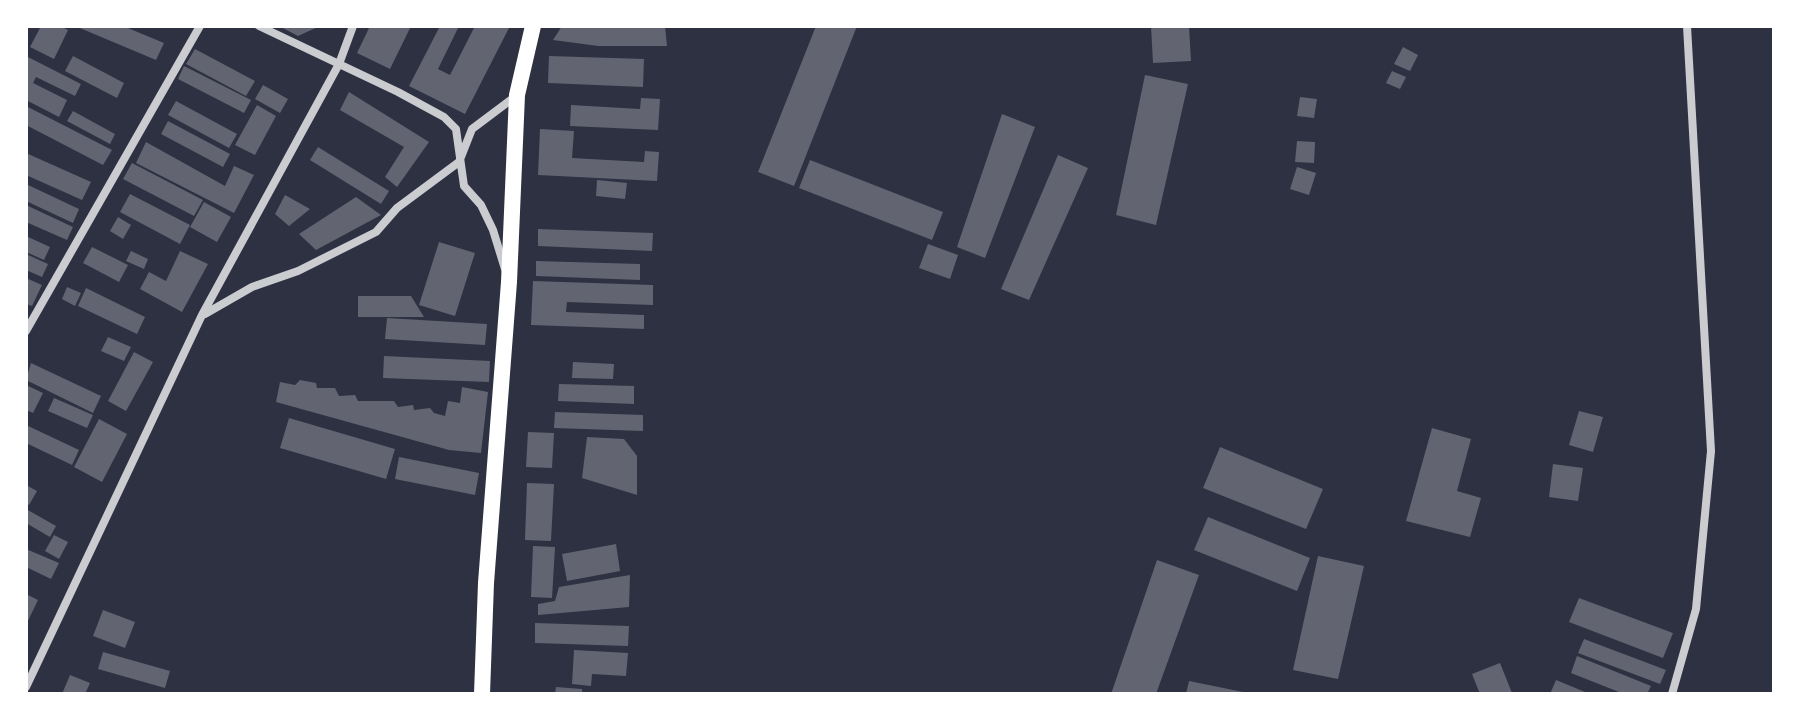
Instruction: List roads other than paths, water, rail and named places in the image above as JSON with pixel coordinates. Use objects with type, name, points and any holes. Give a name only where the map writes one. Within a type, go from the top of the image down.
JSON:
[{"type":"main road","points":[[482,694],[486,583],[509,282],[517,95],[533,26]]},
{"type":"street","points":[[26,331],[200,26]]},
{"type":"street","points":[[259,26],[398,92],[444,117],[456,129],[464,186],[487,217],[509,282]]},
{"type":"street","points":[[26,687],[202,315],[339,64],[353,26]]},
{"type":"street","points":[[1672,694],[1696,609],[1711,451],[1687,26]]},
{"type":"street","points":[[202,315],[252,287],[298,271],[376,232],[397,208],[459,162],[472,129],[517,95]]}]
